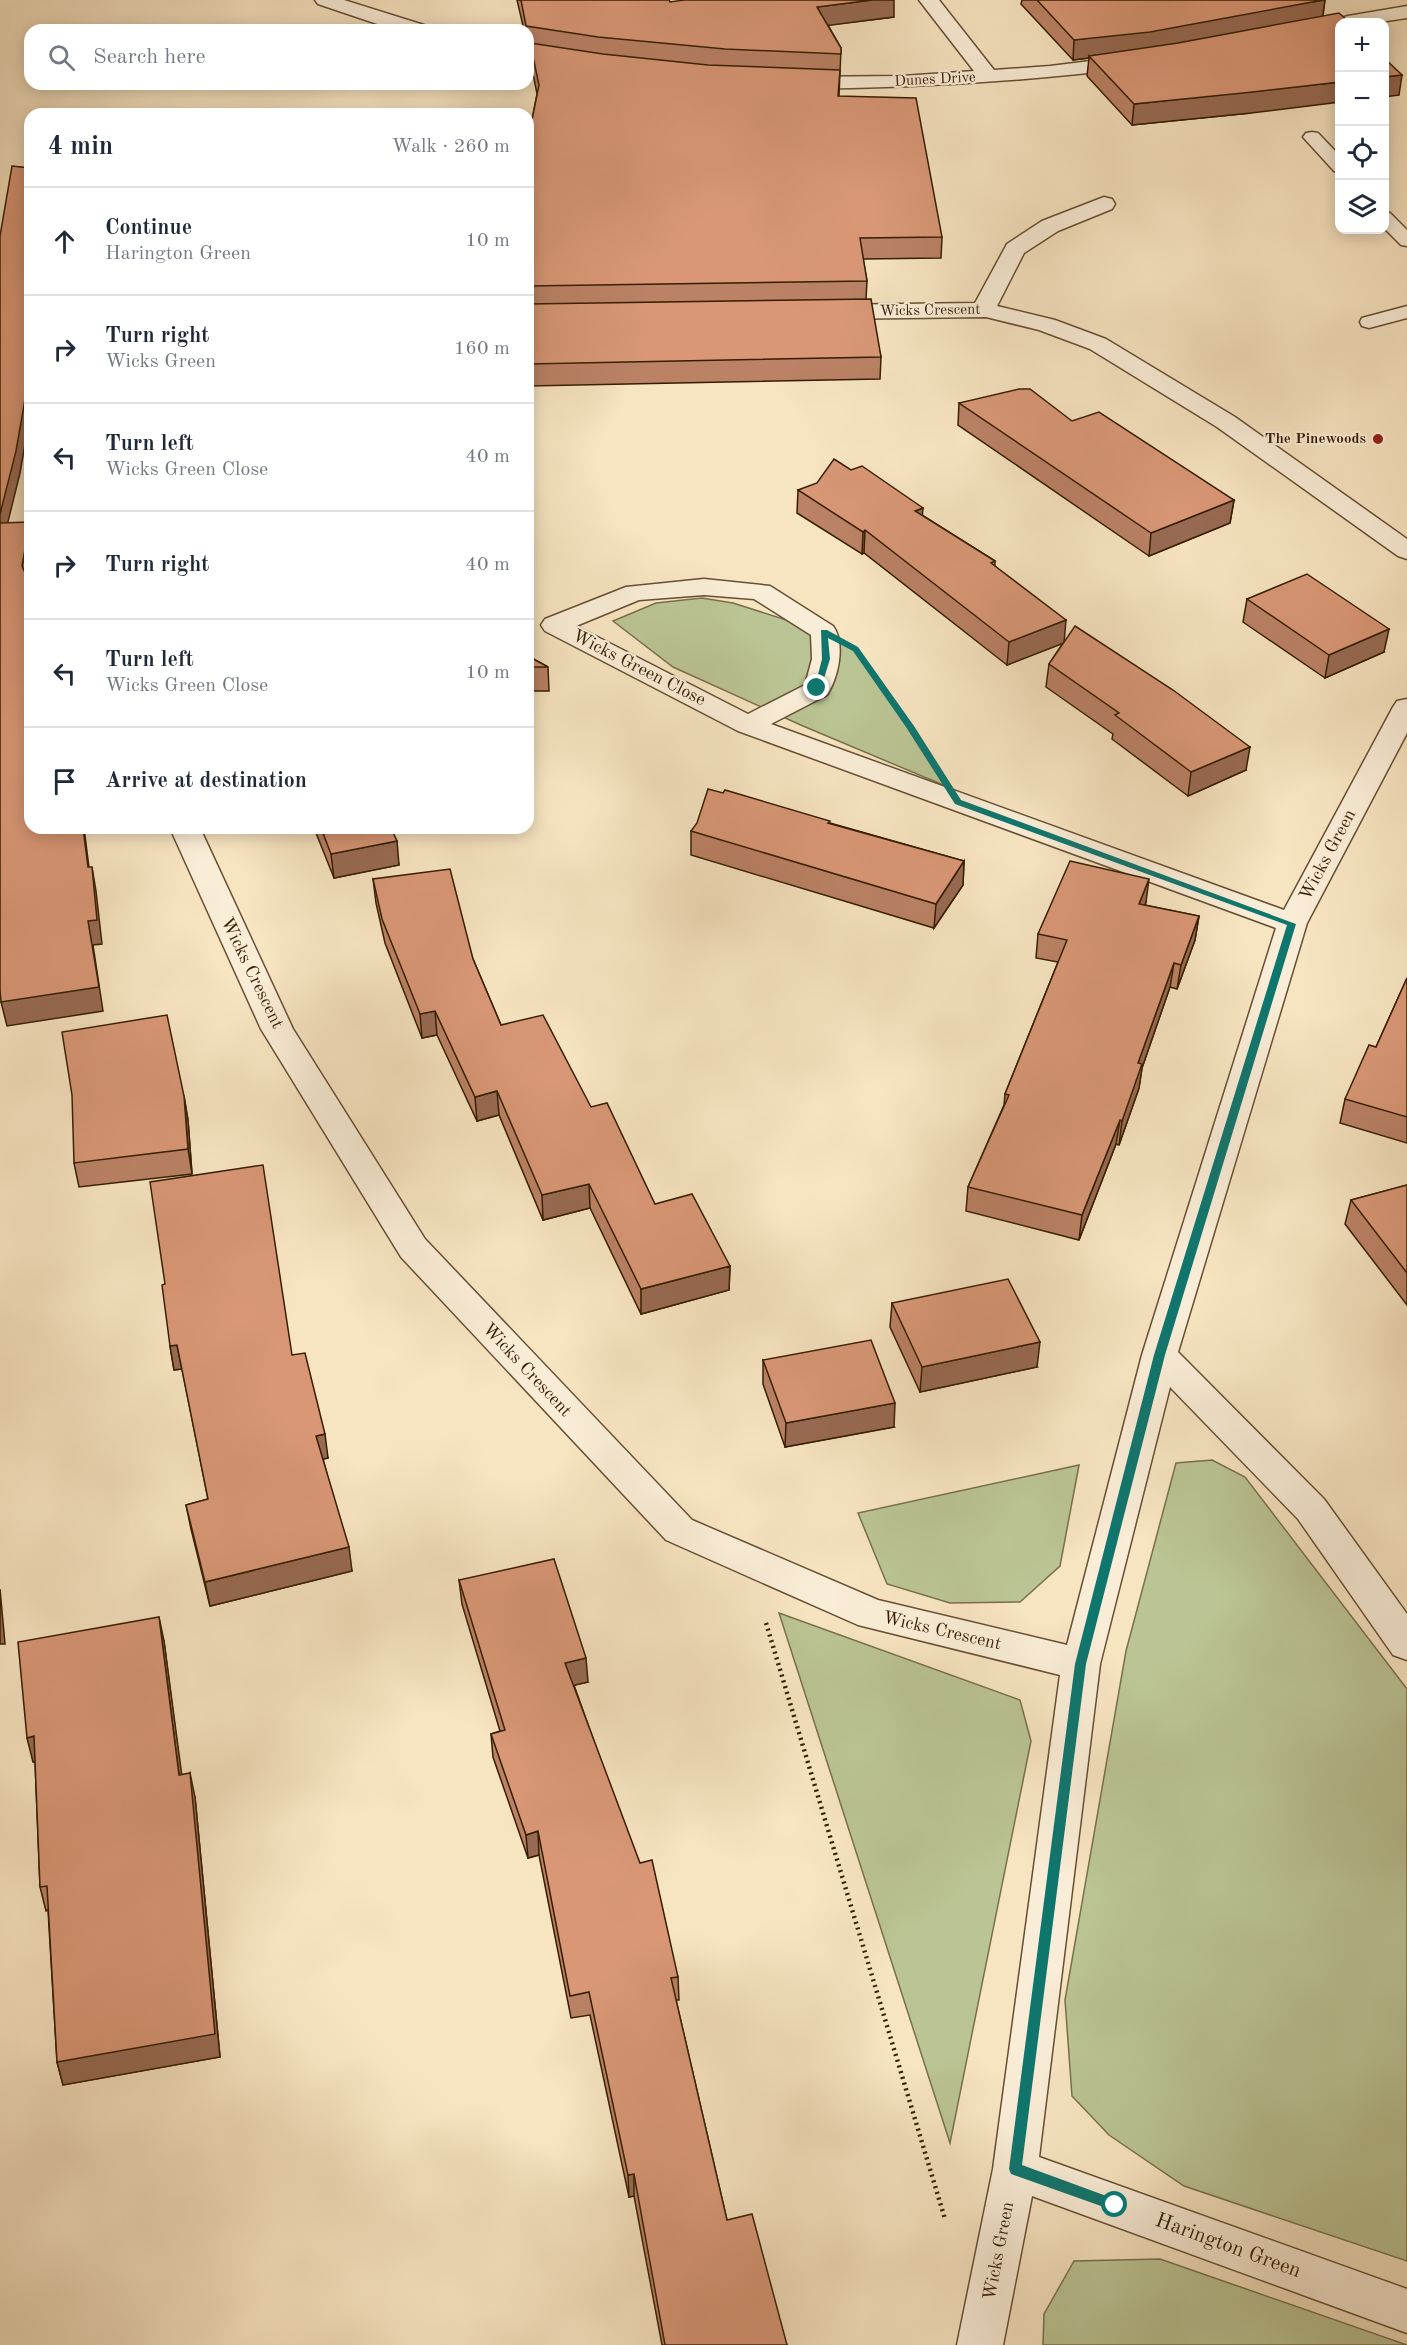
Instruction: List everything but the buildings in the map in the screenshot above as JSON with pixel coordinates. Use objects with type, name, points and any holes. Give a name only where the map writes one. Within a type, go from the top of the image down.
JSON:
[{"type":"street","points":[[325,0],[395,24]]},
{"type":"street","points":[[929,0],[988,76]]},
{"type":"street","points":[[1372,18],[1407,12]]},
{"type":"street","name":"Dunes Drive","points":[[776,82],[842,84],[988,76],[1050,72],[1145,60]]},
{"type":"street","points":[[983,310],[1015,249],[1050,226],[1104,204]]},
{"type":"street","name":"Wicks Crescent","points":[[804,313],[983,310],[1047,325],[1098,344],[1226,422],[1407,551]]},
{"type":"street","name":"Wicks Green Close","points":[[824,632],[761,592],[704,587],[635,593],[554,625],[748,725],[1292,924]]},
{"type":"street","points":[[748,725],[817,688],[826,659],[824,632]]},
{"type":"street","name":"Wicks Green","points":[[980,2345],[1015,2169],[1081,1664],[1160,1355],[1292,924],[1407,707]]},
{"type":"street","name":"Wicks Crescent","points":[[188,834],[277,1029],[413,1248],[679,1530],[871,1614],[1081,1664]]},
{"type":"street","points":[[1160,1355],[1311,1509],[1407,1644]]},
{"type":"street","name":"Harington Green","points":[[1015,2169],[1407,2311]]},
{"type":"lane","points":[[1312,137],[1335,162]]},
{"type":"lane","points":[[1389,222],[1407,241]]},
{"type":"lane","points":[[1370,322],[1407,312]]},
{"type":"path","points":[[824,632],[855,649],[910,726],[958,802]]},
{"type":"path","points":[[746,1559],[947,2224]]},
{"type":"green space","points":[[702,598],[733,603],[824,632],[855,649],[910,726],[948,787],[803,726],[673,667],[613,621],[656,603]]},
{"type":"green space","points":[[1212,1460],[1245,1477],[1407,1689],[1407,2261],[1184,2186],[1109,2135],[1072,2096],[1065,2000],[1126,1651],[1176,1463]]},
{"type":"green space","points":[[1079,1465],[1060,1566],[1020,1602],[950,1603],[887,1584],[858,1513]]},
{"type":"green space","points":[[779,1613],[1020,1700],[1031,1741],[950,2143]]},
{"type":"green space","points":[[1160,2259],[1407,2345],[1043,2345],[1044,2314],[1074,2261]]},
{"type":"place","name":"The Pinewoods","points":[[1378,439]]},
{"type":"route","points":[[817,688],[826,659],[824,632],[855,649],[910,726],[958,802],[1292,924],[1160,1355],[1081,1664],[1015,2169],[1115,2205]]}]
